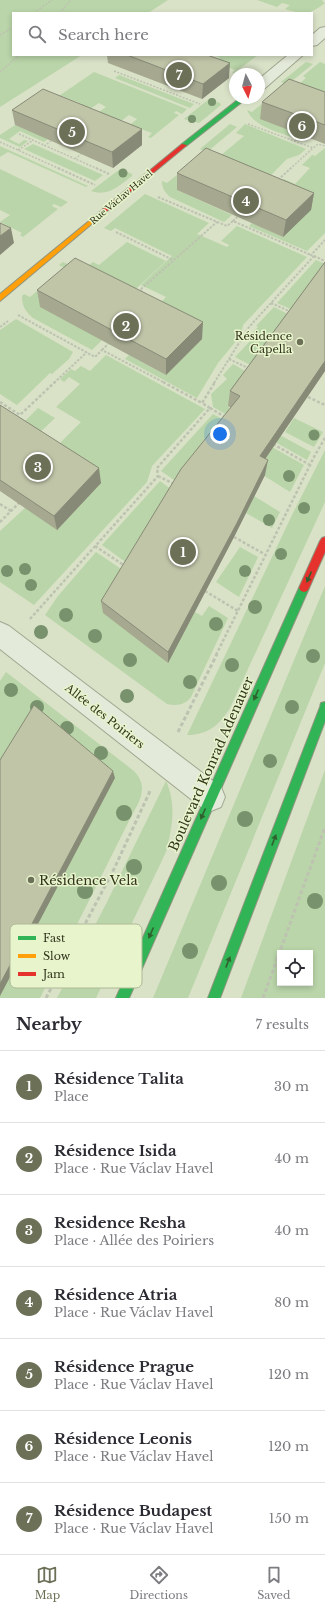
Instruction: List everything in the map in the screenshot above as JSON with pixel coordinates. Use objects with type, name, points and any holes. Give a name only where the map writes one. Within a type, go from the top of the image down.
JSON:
[{"type":"main road","name":"Rue Václav Havel","points":[[0,298],[134,186],[236,104]]},
{"type":"main road","name":"Boulevard Konrad Adenauer","points":[[142,953],[325,541]]},
{"type":"main road","points":[[214,998],[325,707]]},
{"type":"main road","name":"Boulevard Konrad Adenauer","points":[[122,998],[126,988]]},
{"type":"street","points":[[313,41],[325,31]]},
{"type":"street","points":[[265,81],[295,56]]},
{"type":"street","name":"Allée des Poiriers","points":[[5,638],[211,797]]},
{"type":"path","points":[[35,12],[52,0]]},
{"type":"path","points":[[61,12],[71,0]]},
{"type":"path","points":[[0,35],[12,28]]},
{"type":"path","points":[[0,72],[18,56]]},
{"type":"path","points":[[122,74],[127,70]]},
{"type":"path","points":[[114,71],[200,104]]},
{"type":"path","points":[[166,90],[170,87]]},
{"type":"path","points":[[223,114],[313,148]]},
{"type":"path","points":[[19,134],[109,174]]},
{"type":"path","points":[[295,141],[302,135]]},
{"type":"path","points":[[18,150],[32,141]]},
{"type":"path","points":[[44,146],[51,141]]},
{"type":"path","points":[[0,142],[95,185]]},
{"type":"path","points":[[276,181],[318,144],[325,146]]},
{"type":"path","points":[[75,159],[81,154]]},
{"type":"path","points":[[134,186],[227,226],[238,217]]},
{"type":"path","points":[[233,221],[325,261]]},
{"type":"path","points":[[147,294],[140,290],[217,222]]},
{"type":"path","points":[[86,227],[108,238],[115,231],[173,260]]},
{"type":"path","points":[[202,403],[249,327],[325,240]]},
{"type":"path","points":[[271,303],[296,315]]},
{"type":"path","points":[[16,314],[95,357],[108,344]]},
{"type":"path","points":[[102,350],[202,403],[230,420]]},
{"type":"path","points":[[0,402],[20,414],[87,352]]},
{"type":"path","points":[[229,359],[254,371]]},
{"type":"path","points":[[308,397],[325,405]]},
{"type":"path","points":[[0,409],[4,405]]},
{"type":"path","points":[[5,638],[95,546],[158,476],[157,468],[210,408]]},
{"type":"path","points":[[85,924],[114,869],[159,771],[162,760],[325,438]]},
{"type":"path","points":[[270,442],[310,465]]},
{"type":"path","points":[[158,476],[178,487]]},
{"type":"path","points":[[0,522],[19,503]]},
{"type":"path","points":[[0,504],[11,511]]},
{"type":"path","points":[[234,537],[266,555]]},
{"type":"path","points":[[95,546],[130,569]]},
{"type":"path","points":[[205,591],[238,611]]},
{"type":"path","points":[[263,998],[325,827]]},
{"type":"path","points":[[46,998],[51,988]]},
{"type":"green space","points":[[0,0],[168,0],[150,12],[12,12],[12,56],[80,56],[0,107]]},
{"type":"green space","points":[[257,0],[323,0],[322,1],[325,3],[311,12],[297,12],[285,9],[290,5],[282,3],[277,7]]},
{"type":"green space","points":[[216,56],[257,56],[241,68],[230,68],[214,62],[220,58]]},
{"type":"green space","points":[[306,62],[313,64],[287,85],[281,82]]},
{"type":"green space","points":[[320,62],[325,64],[325,96],[298,85],[306,78],[303,76]]},
{"type":"green space","points":[[94,72],[187,109],[182,114],[176,111],[174,113],[179,115],[151,138],[148,137],[152,133],[130,125],[137,119],[129,115],[121,121],[99,112],[106,107],[99,103],[87,111],[78,108],[82,104],[62,96],[58,99],[56,98]]},
{"type":"green space","points":[[119,75],[194,104],[190,108],[115,78]]},
{"type":"green space","points":[[209,99],[220,103],[221,105],[199,123],[184,119]]},
{"type":"green space","points":[[262,104],[264,104],[298,133],[294,138],[261,125],[250,116],[247,110],[252,112]]},
{"type":"green space","points":[[230,124],[237,127],[207,152],[200,149]]},
{"type":"green space","points":[[245,124],[306,149],[299,155],[287,159],[269,177],[220,156],[244,136],[236,133]]},
{"type":"green space","points":[[15,125],[48,139],[44,142],[20,131],[9,139],[19,144],[24,140],[28,141],[20,147],[0,138],[0,135]]},
{"type":"green space","points":[[33,144],[103,175],[95,181],[24,149]]},
{"type":"green space","points":[[0,146],[88,186],[86,187],[8,152],[0,157]]},
{"type":"green space","points":[[325,148],[325,233],[307,251],[249,226],[252,223],[283,237],[270,192],[284,179],[295,184],[310,168],[302,165],[312,155],[315,156]]},
{"type":"green space","points":[[0,169],[68,202],[61,207],[54,204],[52,206],[58,209],[23,237],[20,235],[22,233],[0,222],[10,215],[0,210]]},
{"type":"green space","points":[[120,169],[132,174],[132,176],[118,187],[108,192],[103,193],[91,191]]},
{"type":"green space","points":[[178,174],[190,179],[177,190],[232,215],[224,222],[170,197],[164,190],[162,181],[167,183]]},
{"type":"green space","points":[[145,194],[209,223],[197,234],[227,247],[229,245],[221,241],[237,226],[307,257],[243,325],[241,335],[218,363],[197,398],[125,359],[129,355],[166,375],[151,313],[166,297],[141,285],[172,256],[115,228],[111,231],[104,228]]},
{"type":"green space","points":[[127,242],[166,261],[125,299],[59,265],[63,262],[82,271],[93,262],[99,265]]},
{"type":"green space","points":[[316,260],[325,264],[297,312],[277,303]]},
{"type":"green space","points":[[44,285],[102,340],[92,350],[33,318],[26,311],[23,306],[22,296],[24,294],[30,297]]},
{"type":"green space","points":[[274,307],[294,317],[256,368],[235,357],[253,338],[249,336],[258,327],[256,326]]},
{"type":"green space","points":[[16,319],[73,352],[69,359],[52,374],[50,373],[17,405],[0,394],[0,330]]},
{"type":"green space","points":[[106,355],[205,409],[152,466],[147,482],[34,605],[0,582],[0,531],[25,508],[52,451],[81,422],[56,407],[80,384],[69,377],[64,382],[60,379],[71,369],[75,371],[81,366],[90,371]]},
{"type":"green space","points":[[233,364],[252,375],[228,407],[311,452],[307,460],[213,407],[211,394],[227,379],[223,375]]},
{"type":"green space","points":[[38,408],[55,418],[33,439],[23,423]]},
{"type":"green space","points":[[213,414],[304,465],[290,492],[213,444],[180,484],[161,471]]},
{"type":"green space","points":[[294,418],[323,432],[314,447],[285,432]]},
{"type":"green space","points":[[325,450],[325,502],[230,708],[221,720],[212,728],[194,735],[187,735],[293,513]]},
{"type":"green space","points":[[160,481],[175,492],[131,566],[102,545]]},
{"type":"green space","points":[[254,496],[280,512],[272,528],[246,513]]},
{"type":"green space","points":[[240,547],[258,557],[239,597],[216,582]]},
{"type":"green space","points":[[96,552],[127,573],[167,663],[195,612],[202,616],[209,606],[228,618],[191,697],[186,702],[177,705],[167,704],[45,615],[58,596]]},
{"type":"green space","points":[[325,586],[325,663],[188,998],[153,998]]},
{"type":"green space","name":"Résidence Vela","points":[[6,672],[134,771],[142,784],[141,797],[77,924],[10,924],[10,988],[45,988],[40,998],[0,998],[0,681]]},
{"type":"green space","points":[[325,770],[325,998],[241,998]]},
{"type":"green space","points":[[166,781],[171,799],[172,825],[166,852],[131,924],[96,924]]},
{"type":"green space","points":[[62,988],[101,988],[96,998],[57,998]]},
{"type":"building","points":[[130,56],[210,56],[230,63],[203,84]]},
{"type":"building","points":[[289,79],[325,92],[325,125],[265,103],[265,99]]},
{"type":"building","points":[[43,89],[142,129],[112,152],[12,110]]},
{"type":"building","points":[[206,148],[314,193],[286,220],[177,173]]},
{"type":"building","points":[[0,223],[11,228],[0,236]]},
{"type":"building","points":[[75,258],[203,322],[166,359],[37,290]]},
{"type":"building","points":[[325,262],[325,361],[260,456],[268,460],[237,523],[168,652],[101,601],[181,469],[240,396],[230,391]]},
{"type":"building","points":[[0,405],[99,468],[54,516],[0,480]]},
{"type":"building","name":"Résidence Vela","points":[[34,705],[113,771],[32,924],[10,924],[10,965],[0,984],[0,760]]},
{"type":"traffic: fast","points":[[184,145],[236,104]]},
{"type":"traffic: fast","points":[[142,953],[304,588]]},
{"type":"traffic: fast","points":[[214,998],[325,707]]},
{"type":"traffic: fast","points":[[122,998],[126,988]]},
{"type":"traffic: slow","points":[[0,298],[105,210]]},
{"type":"traffic: jam","points":[[105,210],[184,145]]},
{"type":"traffic: jam","points":[[304,588],[325,541]]},
{"type":"place","name":"Résidence Budapest","points":[[179,75]]},
{"type":"place","name":"Résidence Leonis","points":[[302,126]]},
{"type":"place","name":"Résidence Prague","points":[[72,132]]},
{"type":"place","name":"Résidence Atria","points":[[246,201]]},
{"type":"place","name":"Résidence Isida","points":[[126,326]]},
{"type":"place","name":"Résidence Capella","points":[[300,342]]},
{"type":"place","name":"Residence Resha","points":[[38,467]]},
{"type":"place","name":"Résidence Talita","points":[[183,552]]},
{"type":"place","name":"Résidence Vela","points":[[31,880]]}]
